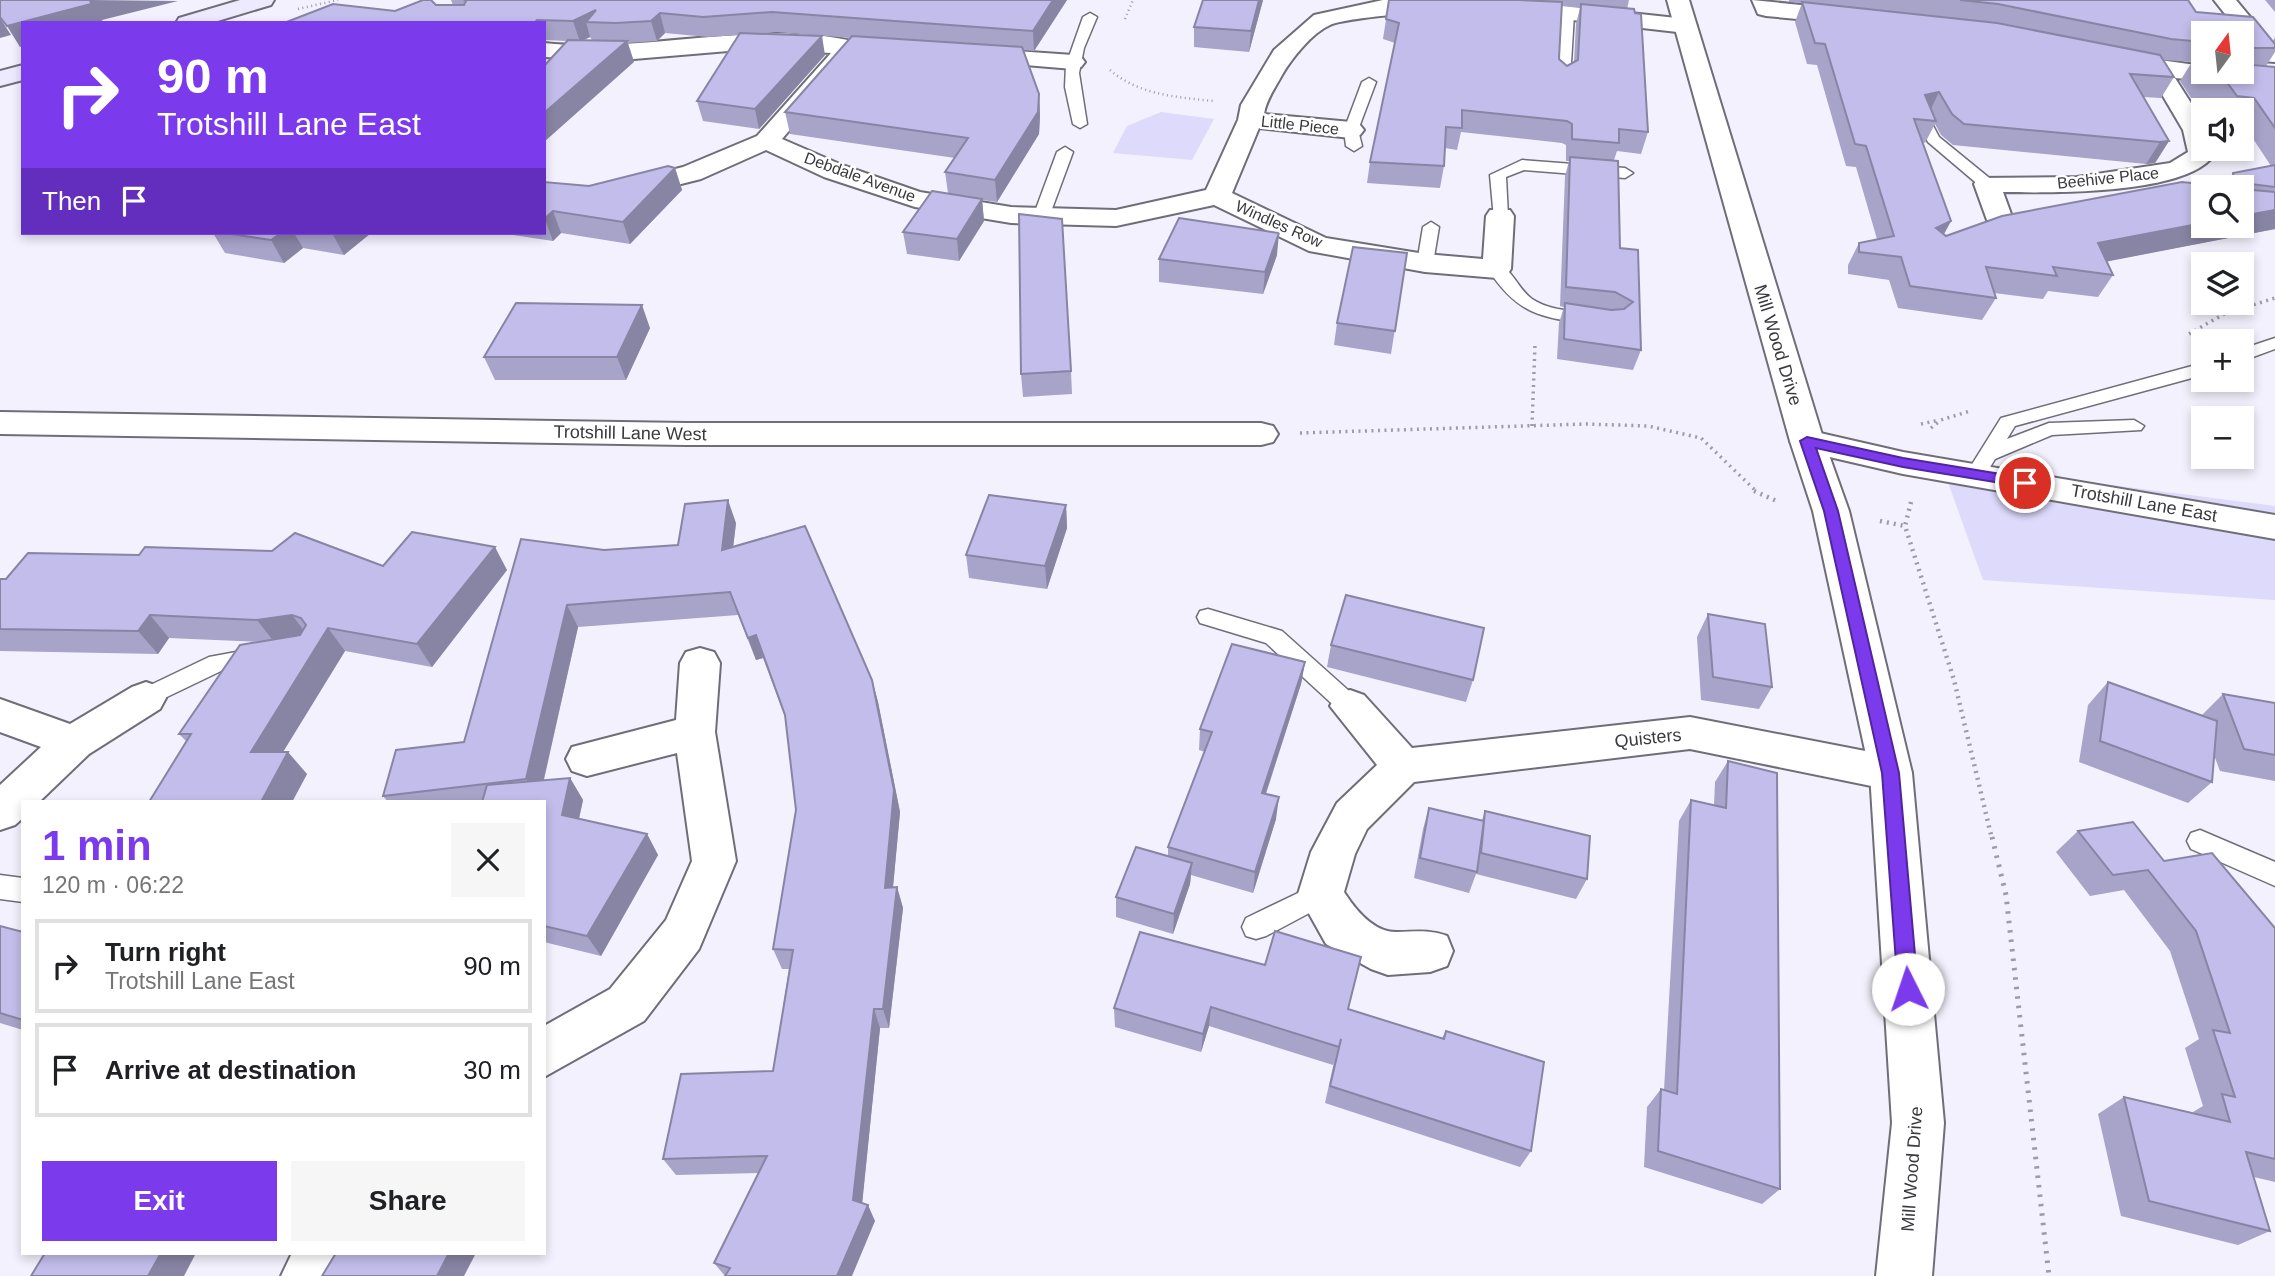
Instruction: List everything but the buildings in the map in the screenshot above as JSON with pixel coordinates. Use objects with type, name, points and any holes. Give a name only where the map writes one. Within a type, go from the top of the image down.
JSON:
[{"type":"main road","points":[[194,21],[263,0]]},
{"type":"main road","points":[[0,79],[21,73]]},
{"type":"street","points":[[1763,0],[1766,9],[1877,20]]},
{"type":"street","points":[[2225,0],[2275,63]]},
{"type":"street","points":[[1217,196],[1251,112],[1282,55],[1322,20],[1378,3],[1484,4],[1567,14],[1682,13]]},
{"type":"street","name":"Mill Wood Drive","points":[[1682,13],[1807,441],[1831,511],[1891,773],[1918,1123],[1904,1276]]},
{"type":"street","points":[[546,50],[579,55],[661,52],[752,42],[874,49]]},
{"type":"street","points":[[546,193],[597,197],[692,173],[766,141],[848,47]]},
{"type":"street","points":[[954,54],[1073,62]]},
{"type":"street","points":[[2092,55],[2158,69],[2275,79]]},
{"type":"street","name":"Beehive Place","points":[[1987,184],[2077,185],[2116,180],[2178,170],[2201,155],[2196,130],[2158,69]]},
{"type":"street","name":"Little Piece","points":[[1251,112],[1353,138]]},
{"type":"street","name":"Debdale Avenue","points":[[766,141],[833,171],[915,199],[1041,217],[1116,218],[1217,196]]},
{"type":"street","points":[[1987,184],[1993,219]]},
{"type":"street","name":"Windles Row","points":[[1217,196],[1319,245],[1425,263],[1497,269]]},
{"type":"street","points":[[1497,269],[1500,216]]},
{"type":"street","name":"Trotshill Lane West","points":[[0,423],[686,434],[1261,434]]},
{"type":"street","name":"Trotshill Lane East","points":[[1807,441],[1920,465],[1980,465],[2275,527]]},
{"type":"street","points":[[546,1052],[626,1005],[683,934],[714,861],[695,732],[700,663]]},
{"type":"street","points":[[0,812],[74,742],[146,698]]},
{"type":"street","points":[[1350,706],[1403,766],[1352,816],[1333,852],[1321,894],[1342,929],[1388,954],[1430,951]]},
{"type":"street","points":[[0,715],[74,742]]},
{"type":"street","points":[[587,759],[695,732]]},
{"type":"street","name":"Quisters","points":[[1403,766],[1690,733],[1891,773]]},
{"type":"street","points":[[309,1276],[322,1255]]},
{"type":"lane","points":[[1563,80],[1567,14]]},
{"type":"lane","points":[[1080,124],[1081,112],[1071,83],[1073,62],[1090,18]]},
{"type":"lane","points":[[1353,138],[1369,82]]},
{"type":"lane","points":[[1923,119],[1933,139],[1987,184]]},
{"type":"lane","points":[[1041,217],[1065,152]]},
{"type":"lane","points":[[1500,216],[1498,175],[1522,165],[1625,173]]},
{"type":"lane","points":[[1425,263],[1432,227]]},
{"type":"lane","points":[[1497,269],[1509,290],[1536,312],[1615,322]]},
{"type":"lane","points":[[2254,351],[2275,343]]},
{"type":"lane","points":[[1980,465],[2008,422],[2191,372]]},
{"type":"lane","points":[[1980,465],[2049,429],[2134,426]]},
{"type":"lane","points":[[1208,617],[1274,637],[1350,706]]},
{"type":"lane","points":[[146,698],[217,663],[283,653]]},
{"type":"lane","points":[[2200,841],[2275,874]]},
{"type":"lane","points":[[0,887],[21,890]]},
{"type":"lane","points":[[1256,927],[1321,894]]},
{"type":"path","points":[[1124,22],[1133,0]]},
{"type":"path","points":[[1105,65],[1120,81],[1155,92],[1251,112]]},
{"type":"path","points":[[1532,426],[1536,312]]},
{"type":"path","points":[[1261,434],[1532,426],[1650,426],[1692,433],[1713,449],[1733,472],[1764,500],[1831,511]]},
{"type":"path","points":[[1920,465],[1905,526],[1954,680],[2006,895],[2049,1276]]},
{"type":"shaded area","points":[[1161,112],[1214,119],[1192,160],[1113,153],[1127,126]]},
{"type":"shaded area","points":[[1941,463],[2275,506],[2275,600],[1983,580]]},
{"type":"route","points":[[1908,989],[1891,773],[1831,511],[1807,441],[1903,463],[2025,483]]}]
